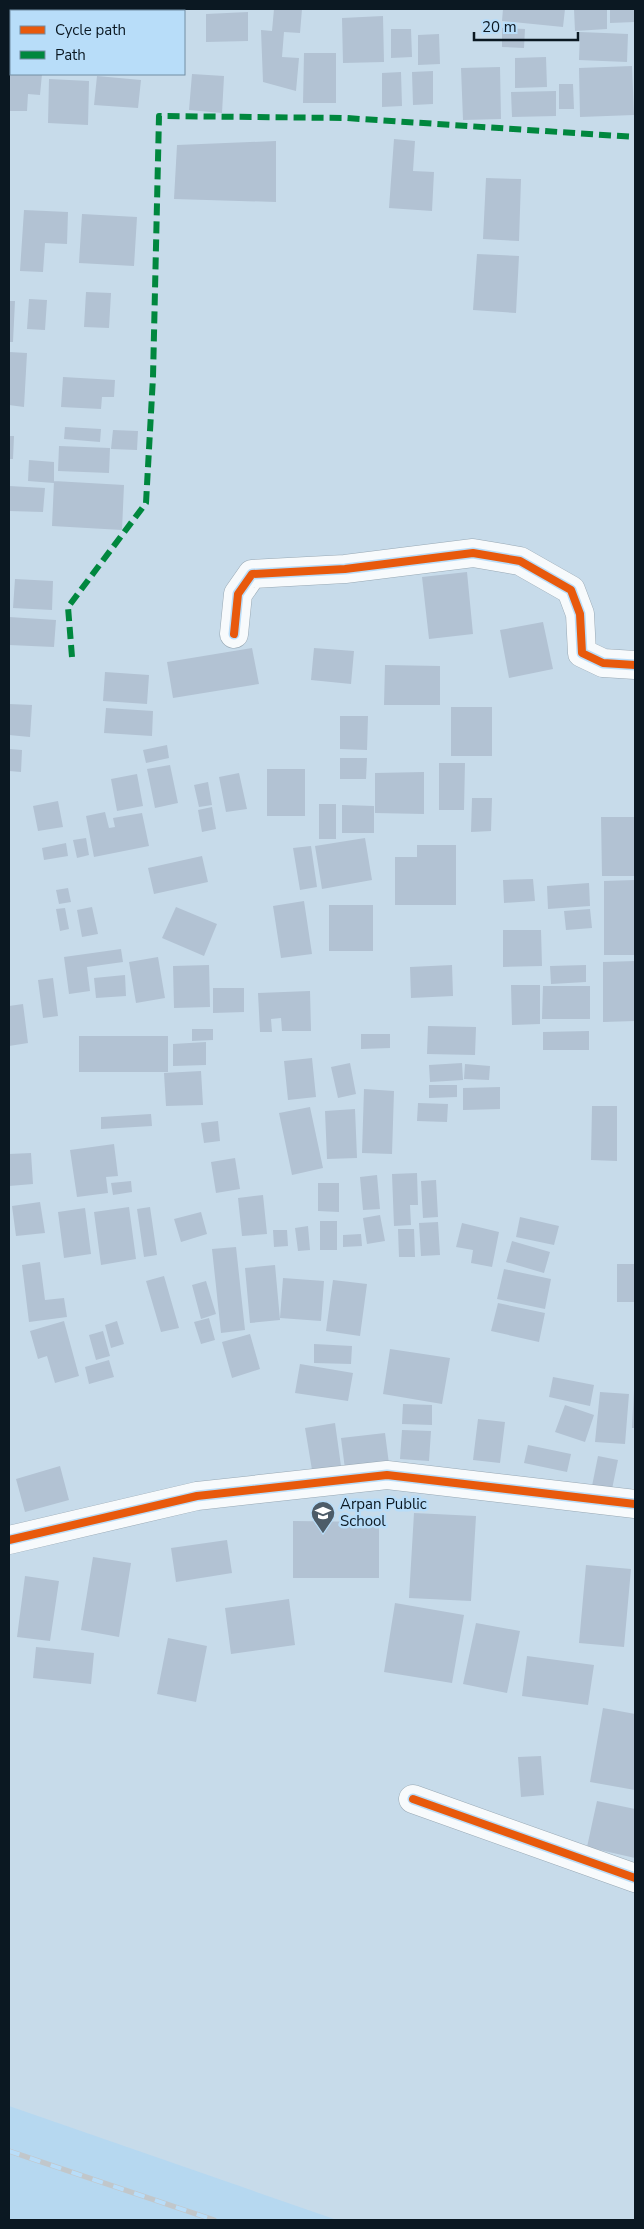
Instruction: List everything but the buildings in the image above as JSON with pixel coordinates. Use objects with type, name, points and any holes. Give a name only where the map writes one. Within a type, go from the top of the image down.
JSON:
[{"type":"street","points":[[234,634],[238,594],[252,574],[345,569],[473,553],[520,561],[571,590],[580,614],[582,653],[603,664],[635,665]]},
{"type":"street","points":[[9,1540],[197,1496],[387,1476],[635,1504]]},
{"type":"street","points":[[413,1799],[635,1878]]},
{"type":"shaded area","points":[[9,2106],[337,2220],[9,2220]]},
{"type":"railway","points":[[9,2151],[214,2220]]},
{"type":"marked path","points":[[72,657],[68,607],[146,503],[153,377],[159,116],[346,118],[635,137]]},
{"type":"cycle path","points":[[234,634],[238,594],[252,574],[345,569],[473,553],[520,561],[571,590],[580,614],[582,653],[603,663],[635,665]]},
{"type":"cycle path","points":[[9,1540],[197,1496],[387,1475],[635,1504]]},
{"type":"cycle path","points":[[413,1799],[635,1878]]},
{"type":"place","name":"Arpan Public School","points":[[323,1534]]}]
